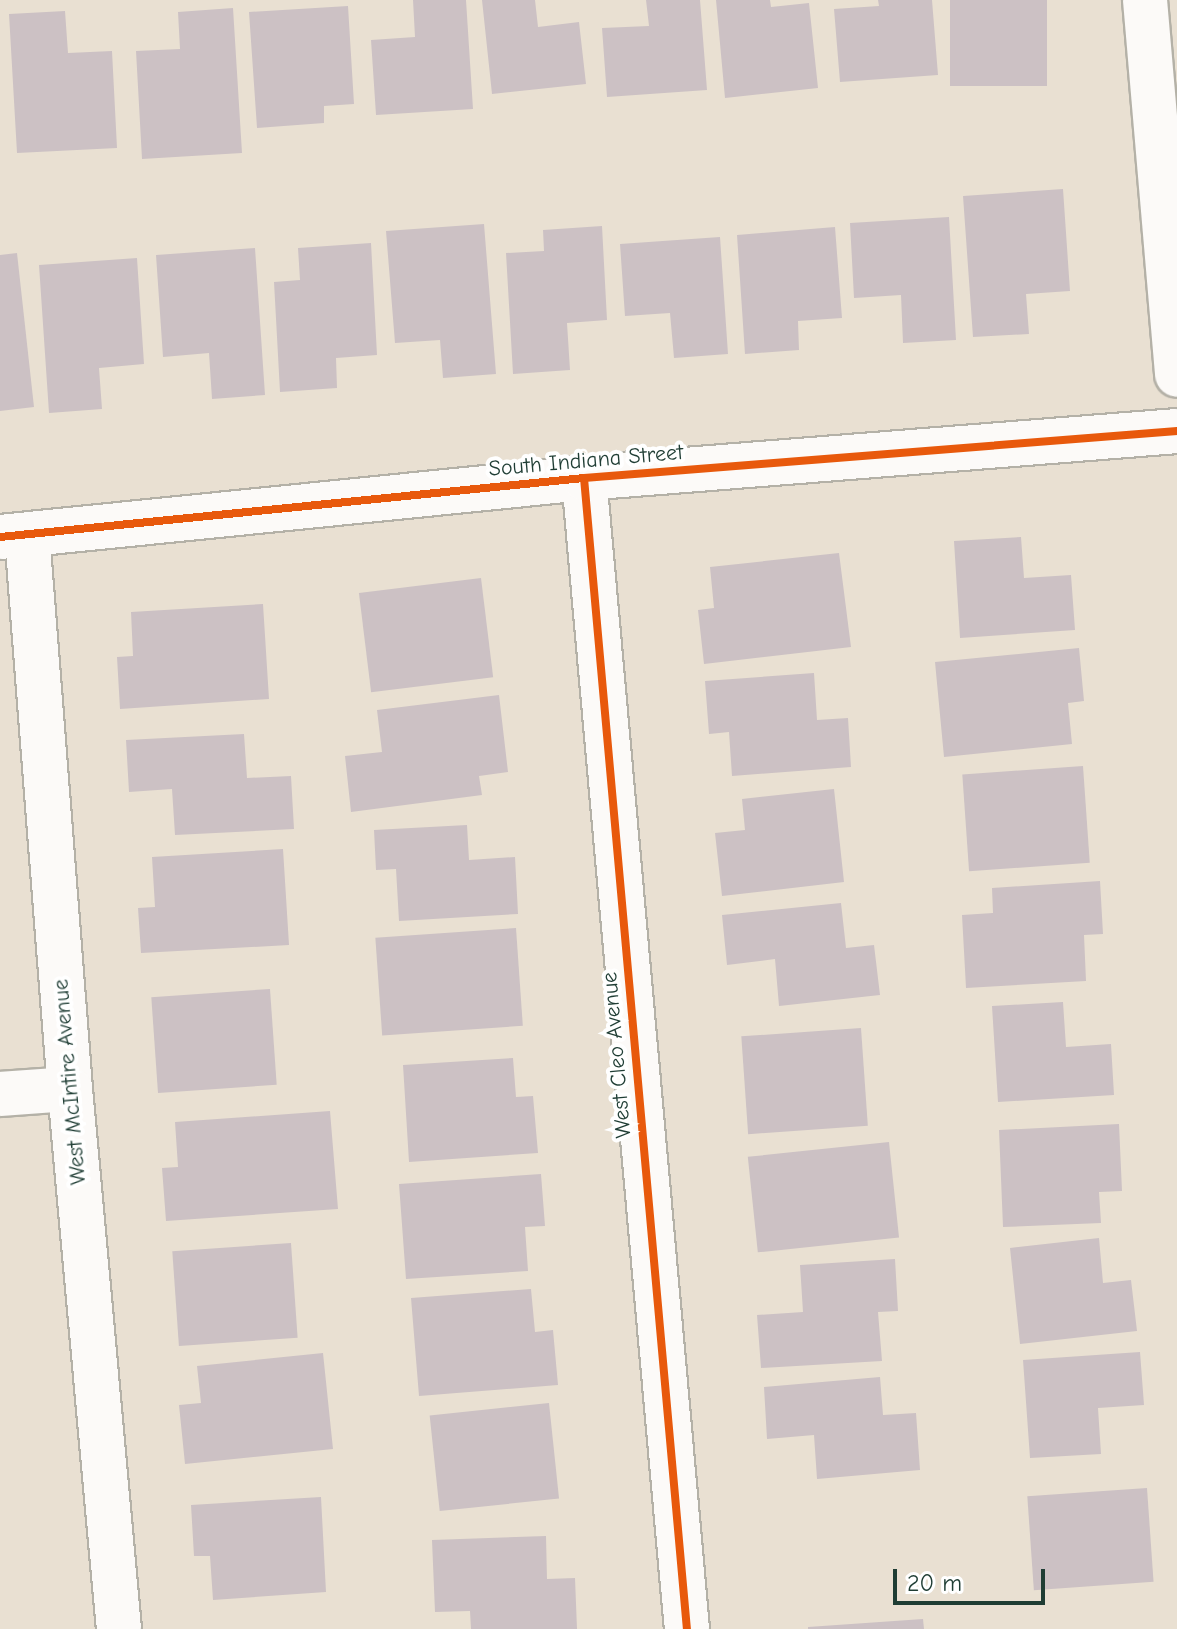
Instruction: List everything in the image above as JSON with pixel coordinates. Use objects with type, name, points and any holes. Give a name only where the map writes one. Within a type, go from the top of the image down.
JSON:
[{"type":"street","points":[[1145,0],[1177,375]]},
{"type":"street","name":"South Indiana Street","points":[[13,536],[584,478],[1177,431]]},
{"type":"street","name":"West Cleo Avenue","points":[[584,478],[687,1629]]},
{"type":"street","name":"West McIntire Avenue","points":[[13,536],[70,1089],[119,1629]]},
{"type":"street","points":[[0,1094],[70,1089]]},
{"type":"building","points":[[413,0],[466,0],[473,109],[376,115],[371,40],[415,37]]},
{"type":"building","points":[[482,0],[535,0],[538,27],[579,22],[586,84],[492,94]]},
{"type":"building","points":[[646,0],[700,0],[707,90],[607,97],[602,28],[649,26]]},
{"type":"building","points":[[716,0],[770,0],[771,7],[809,3],[818,88],[725,98]]},
{"type":"building","points":[[878,0],[932,0],[938,75],[840,82],[834,9],[879,6]]},
{"type":"building","points":[[950,0],[1047,0],[1047,86],[950,86]]},
{"type":"building","points":[[348,6],[354,104],[324,106],[324,123],[257,128],[249,12]]},
{"type":"building","points":[[233,8],[242,153],[142,159],[136,51],[180,49],[178,12]]},
{"type":"building","points":[[65,11],[68,53],[112,51],[117,148],[17,153],[9,14]]},
{"type":"building","points":[[1063,189],[1070,291],[1026,294],[1029,334],[973,337],[963,196]]},
{"type":"building","points":[[949,217],[956,340],[903,343],[901,295],[854,298],[850,223]]},
{"type":"building","points":[[484,224],[496,374],[443,378],[440,340],[395,343],[386,231]]},
{"type":"building","points":[[602,226],[607,320],[567,323],[570,370],[513,374],[506,253],[544,251],[543,230]]},
{"type":"building","points":[[835,227],[842,318],[798,321],[799,350],[745,354],[737,235]]},
{"type":"building","points":[[720,237],[728,354],[674,358],[670,313],[625,316],[620,244]]},
{"type":"building","points":[[371,243],[377,355],[336,358],[337,388],[280,392],[274,282],[300,280],[298,248]]},
{"type":"building","points":[[255,248],[265,395],[212,399],[209,353],[163,357],[156,255]]},
{"type":"building","points":[[17,253],[34,407],[0,411],[0,255]]},
{"type":"building","points":[[137,258],[144,364],[99,368],[102,409],[49,413],[39,265]]},
{"type":"building","points":[[1021,537],[1024,578],[1071,575],[1075,630],[960,638],[954,541]]},
{"type":"building","points":[[839,553],[851,647],[704,664],[698,610],[714,608],[710,567]]},
{"type":"building","points":[[481,578],[493,677],[371,692],[359,593]]},
{"type":"building","points":[[263,604],[269,699],[120,709],[117,657],[133,656],[131,612]]},
{"type":"building","points":[[1079,648],[1084,701],[1068,703],[1072,744],[944,757],[935,662]]},
{"type":"building","points":[[814,673],[817,720],[848,718],[851,767],[732,776],[729,732],[709,734],[705,681]]},
{"type":"building","points":[[499,695],[508,772],[479,776],[482,795],[351,812],[345,756],[382,752],[377,710]]},
{"type":"building","points":[[244,734],[247,778],[291,776],[294,829],[175,835],[172,789],[129,792],[126,740]]},
{"type":"building","points":[[1083,766],[1090,863],[969,871],[962,774]]},
{"type":"building","points":[[834,789],[844,882],[722,896],[715,833],[745,830],[742,799]]},
{"type":"building","points":[[467,825],[469,860],[515,857],[518,914],[399,921],[396,869],[376,870],[374,830]]},
{"type":"building","points":[[283,849],[289,945],[141,953],[138,908],[155,907],[152,857]]},
{"type":"building","points":[[1100,881],[1103,934],[1084,935],[1086,981],[966,988],[962,915],[993,913],[992,888]]},
{"type":"building","points":[[841,903],[846,948],[874,945],[880,995],[779,1006],[775,959],[727,965],[722,915]]},
{"type":"building","points":[[516,928],[523,1026],[382,1036],[375,938]]},
{"type":"building","points":[[270,989],[277,1085],[158,1093],[151,997]]},
{"type":"building","points":[[1063,1002],[1066,1047],[1111,1044],[1114,1095],[998,1102],[992,1006]]},
{"type":"building","points":[[861,1028],[868,1126],[748,1134],[741,1036]]},
{"type":"building","points":[[513,1058],[516,1097],[533,1096],[538,1153],[409,1162],[403,1065]]},
{"type":"building","points":[[330,1111],[338,1209],[166,1221],[162,1168],[178,1167],[175,1122]]},
{"type":"building","points":[[1119,1124],[1122,1191],[1099,1192],[1101,1223],[1003,1227],[999,1130]]},
{"type":"building","points":[[889,1142],[899,1237],[758,1252],[748,1157]]},
{"type":"building","points":[[541,1174],[545,1226],[525,1227],[528,1271],[406,1279],[399,1184]]},
{"type":"building","points":[[1099,1238],[1103,1283],[1131,1280],[1137,1331],[1020,1344],[1010,1248]]},
{"type":"building","points":[[291,1243],[298,1338],[179,1346],[172,1251]]},
{"type":"building","points":[[895,1259],[898,1311],[878,1312],[882,1361],[761,1368],[757,1315],[803,1312],[800,1265]]},
{"type":"building","points":[[531,1289],[535,1332],[553,1330],[558,1385],[419,1396],[411,1298]]},
{"type":"building","points":[[1140,1352],[1144,1405],[1098,1408],[1101,1454],[1030,1458],[1023,1360]]},
{"type":"building","points":[[323,1353],[333,1449],[185,1464],[179,1405],[201,1403],[197,1366]]},
{"type":"building","points":[[880,1377],[883,1415],[916,1413],[920,1470],[817,1479],[814,1435],[767,1439],[764,1387]]},
{"type":"building","points":[[549,1403],[559,1498],[440,1511],[430,1416]]},
{"type":"building","points":[[1147,1488],[1154,1582],[1034,1590],[1027,1496]]},
{"type":"building","points":[[321,1497],[326,1592],[213,1600],[210,1556],[194,1556],[191,1505]]},
{"type":"building","points":[[546,1536],[547,1579],[575,1578],[577,1629],[471,1629],[470,1611],[435,1612],[432,1540]]},
{"type":"building","points":[[923,1619],[924,1629],[808,1629],[808,1627]]},
{"type":"cycle path","points":[[0,537],[584,478],[1177,431]]},
{"type":"cycle path","points":[[584,478],[687,1629]]}]
